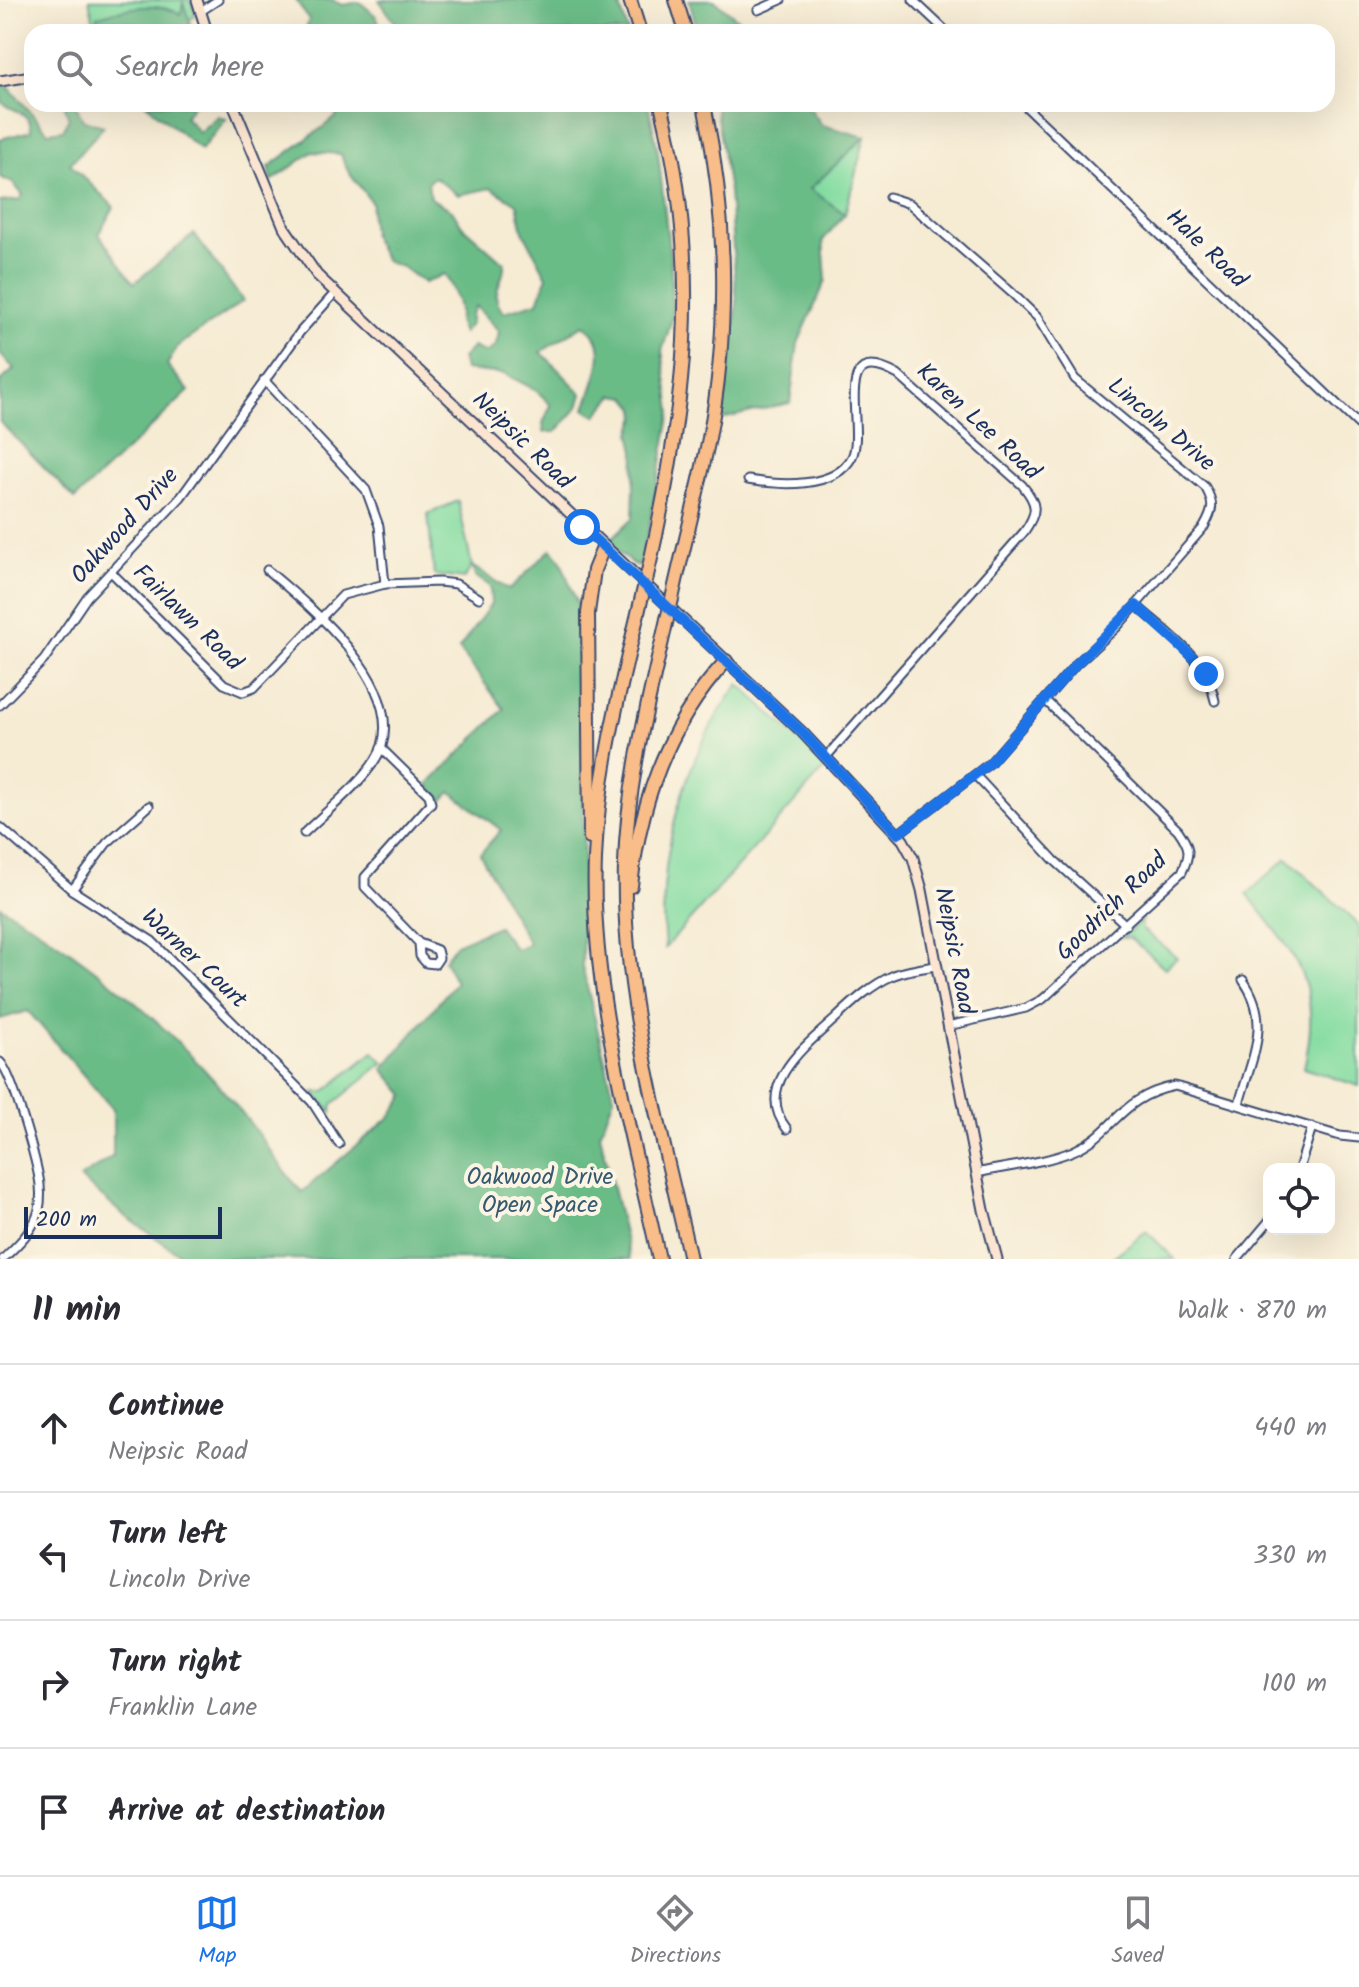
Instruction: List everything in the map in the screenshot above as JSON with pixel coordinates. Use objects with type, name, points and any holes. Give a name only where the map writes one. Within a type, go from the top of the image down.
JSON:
[{"type":"highway","points":[[630,0],[638,24]]},
{"type":"highway","points":[[676,0],[684,24]]},
{"type":"highway","points":[[595,879],[602,781],[676,438],[686,332],[681,216],[662,112]]},
{"type":"highway","points":[[690,1259],[637,1013],[625,920],[625,845],[630,796],[708,440],[722,320],[720,219],[705,112]]},
{"type":"highway","points":[[603,548],[594,570],[587,627],[589,819],[605,1003],[659,1259]]},
{"type":"highway","points":[[625,920],[636,852],[661,758],[686,712],[726,661]]},
{"type":"street","points":[[197,0],[205,24]]},
{"type":"street","points":[[201,11],[218,0]]},
{"type":"street","points":[[758,10],[781,0]]},
{"type":"street","points":[[913,0],[938,24]]},
{"type":"street","points":[[0,81],[24,77]]},
{"type":"street","name":"Neipsic Road","points":[[236,112],[284,227],[302,258],[334,294],[502,447],[603,548],[726,661],[826,757],[898,834],[917,869],[997,1259]]},
{"type":"street","name":"Hale Road","points":[[1031,112],[1359,425]]},
{"type":"street","name":"Lincoln Drive","points":[[889,197],[910,204],[1012,293],[1037,317],[1075,379],[1205,487],[1213,500],[1213,512],[1204,527],[1136,605],[975,775],[898,834]]},
{"type":"street","name":"Oakwood Drive","points":[[0,705],[44,660],[87,597],[181,497],[264,380],[334,294]]},
{"type":"street","name":"Karen Lee Road","points":[[748,480],[770,483],[811,481],[837,473],[851,460],[856,445],[853,383],[859,372],[869,366],[882,366],[898,375],[1022,485],[1036,506],[1036,516],[1024,532],[826,757]]},
{"type":"street","points":[[264,380],[366,490],[379,526],[385,584]]},
{"type":"street","points":[[267,570],[321,616],[359,665],[386,718],[381,748],[354,784],[304,833]]},
{"type":"street","name":"Fairlawn Road","points":[[111,572],[224,684],[243,692],[254,688],[343,595],[385,584],[456,584],[479,598]]},
{"type":"street","points":[[1136,605],[1195,659],[1206,674],[1215,701]]},
{"type":"street","name":"Goodrich Road","points":[[948,1026],[1026,1008],[1043,999],[1182,872],[1190,856],[1189,846],[1178,830],[1045,700]]},
{"type":"street","points":[[381,748],[429,795],[431,803],[365,877],[365,887],[419,943]]},
{"type":"street","points":[[975,775],[1054,860],[1126,925]]},
{"type":"street","points":[[72,890],[107,843],[149,806]]},
{"type":"street","name":"Warner Court","points":[[0,827],[72,890],[152,941],[312,1102],[339,1144]]},
{"type":"street","points":[[787,1129],[776,1111],[776,1092],[784,1071],[798,1052],[870,988],[897,974],[936,966]]},
{"type":"street","points":[[1239,1104],[1260,1029],[1256,998],[1243,980]]},
{"type":"street","points":[[0,1062],[6,1067],[16,1099],[40,1182],[41,1200],[30,1230],[3,1259]]},
{"type":"street","points":[[977,1173],[1075,1150],[1134,1100],[1153,1090],[1175,1086],[1359,1138]]},
{"type":"street","points":[[1301,1163],[1312,1127]]},
{"type":"street","points":[[1237,1259],[1263,1228]]},
{"type":"green space","points":[[89,0],[190,0],[195,15],[186,24],[94,24]]},
{"type":"green space","points":[[296,0],[332,0],[343,5],[360,2],[376,16],[380,24],[308,24],[309,20]]},
{"type":"green space","points":[[379,0],[618,0],[626,24],[396,24]]},
{"type":"green space","points":[[689,0],[714,0],[744,24],[696,24]]},
{"type":"green space","points":[[183,3],[191,24],[96,24],[97,16],[129,9],[161,7],[181,14]]},
{"type":"green space","points":[[5,83],[24,105],[24,112],[30,112],[48,132],[63,130],[69,119],[67,112],[79,112],[83,120],[104,126],[70,164],[114,207],[99,234],[134,283],[194,234],[243,301],[178,346],[167,365],[189,391],[75,499],[0,422],[0,382],[14,369],[0,354],[0,202],[19,200],[23,195],[13,183],[0,177],[0,139],[31,131],[25,116],[2,103],[0,84]]},
{"type":"green space","points":[[156,112],[188,112],[185,117],[199,132],[218,116],[226,119],[201,150]]},
{"type":"green space","points":[[338,112],[650,112],[658,152],[671,266],[672,319],[662,351],[671,411],[648,532],[638,567],[606,544],[633,518],[635,451],[631,433],[637,416],[636,408],[627,397],[614,395],[596,416],[585,409],[599,364],[598,341],[593,332],[583,325],[541,352],[582,394],[578,407],[556,432],[544,432],[543,423],[551,405],[536,390],[505,374],[465,370],[462,358],[473,347],[486,353],[496,345],[499,331],[475,306],[471,323],[463,333],[458,321],[456,297],[444,274],[424,283],[402,267],[387,262],[373,235],[372,204],[350,174],[341,154],[312,152],[272,181],[269,167],[335,118]],"holes":[[[434,177],[458,195],[491,188],[517,204],[523,231],[547,277],[538,302],[504,312],[497,300],[504,263],[462,226],[452,210],[430,198],[428,182]]]},
{"type":"green space","points":[[716,112],[813,112],[822,125],[865,137],[810,189],[845,214],[823,240],[826,280],[798,343],[790,403],[722,419],[737,305],[729,192]]},
{"type":"green space","points":[[865,137],[845,214],[809,189]]},
{"type":"green space","points":[[458,501],[472,566],[464,579],[434,575],[428,514]]},
{"type":"green space","name":"Oakwood Drive Open Space","points":[[551,549],[560,559],[579,608],[584,874],[582,966],[614,1097],[600,1134],[630,1259],[186,1259],[121,1213],[80,1178],[113,1156],[113,1109],[28,1011],[0,1019],[0,906],[69,950],[163,1028],[220,1087],[302,1192],[390,1117],[405,1095],[383,1069],[456,982],[444,960],[456,944],[498,926],[515,949],[529,944],[480,854],[501,830],[451,792],[442,801],[428,785],[504,709],[459,649],[491,604],[490,586],[475,576],[472,566],[509,590]]},
{"type":"green space","points":[[739,684],[827,766],[665,948],[665,878],[678,809],[703,743],[719,712]]},
{"type":"green space","points":[[1287,858],[1359,925],[1359,1086],[1304,1068],[1310,1015],[1301,973],[1280,936],[1247,894]]},
{"type":"green space","points":[[1142,920],[1142,929],[1177,958],[1165,968],[1130,938],[1122,938]]},
{"type":"green space","points":[[373,1052],[384,1062],[333,1104],[332,1113],[314,1092],[324,1092]]},
{"type":"green space","points":[[1146,1231],[1175,1259],[1111,1259]]},
{"type":"route","points":[[582,527],[802,732],[898,834],[990,763],[1076,664],[1136,605],[1195,659],[1206,674]]}]
